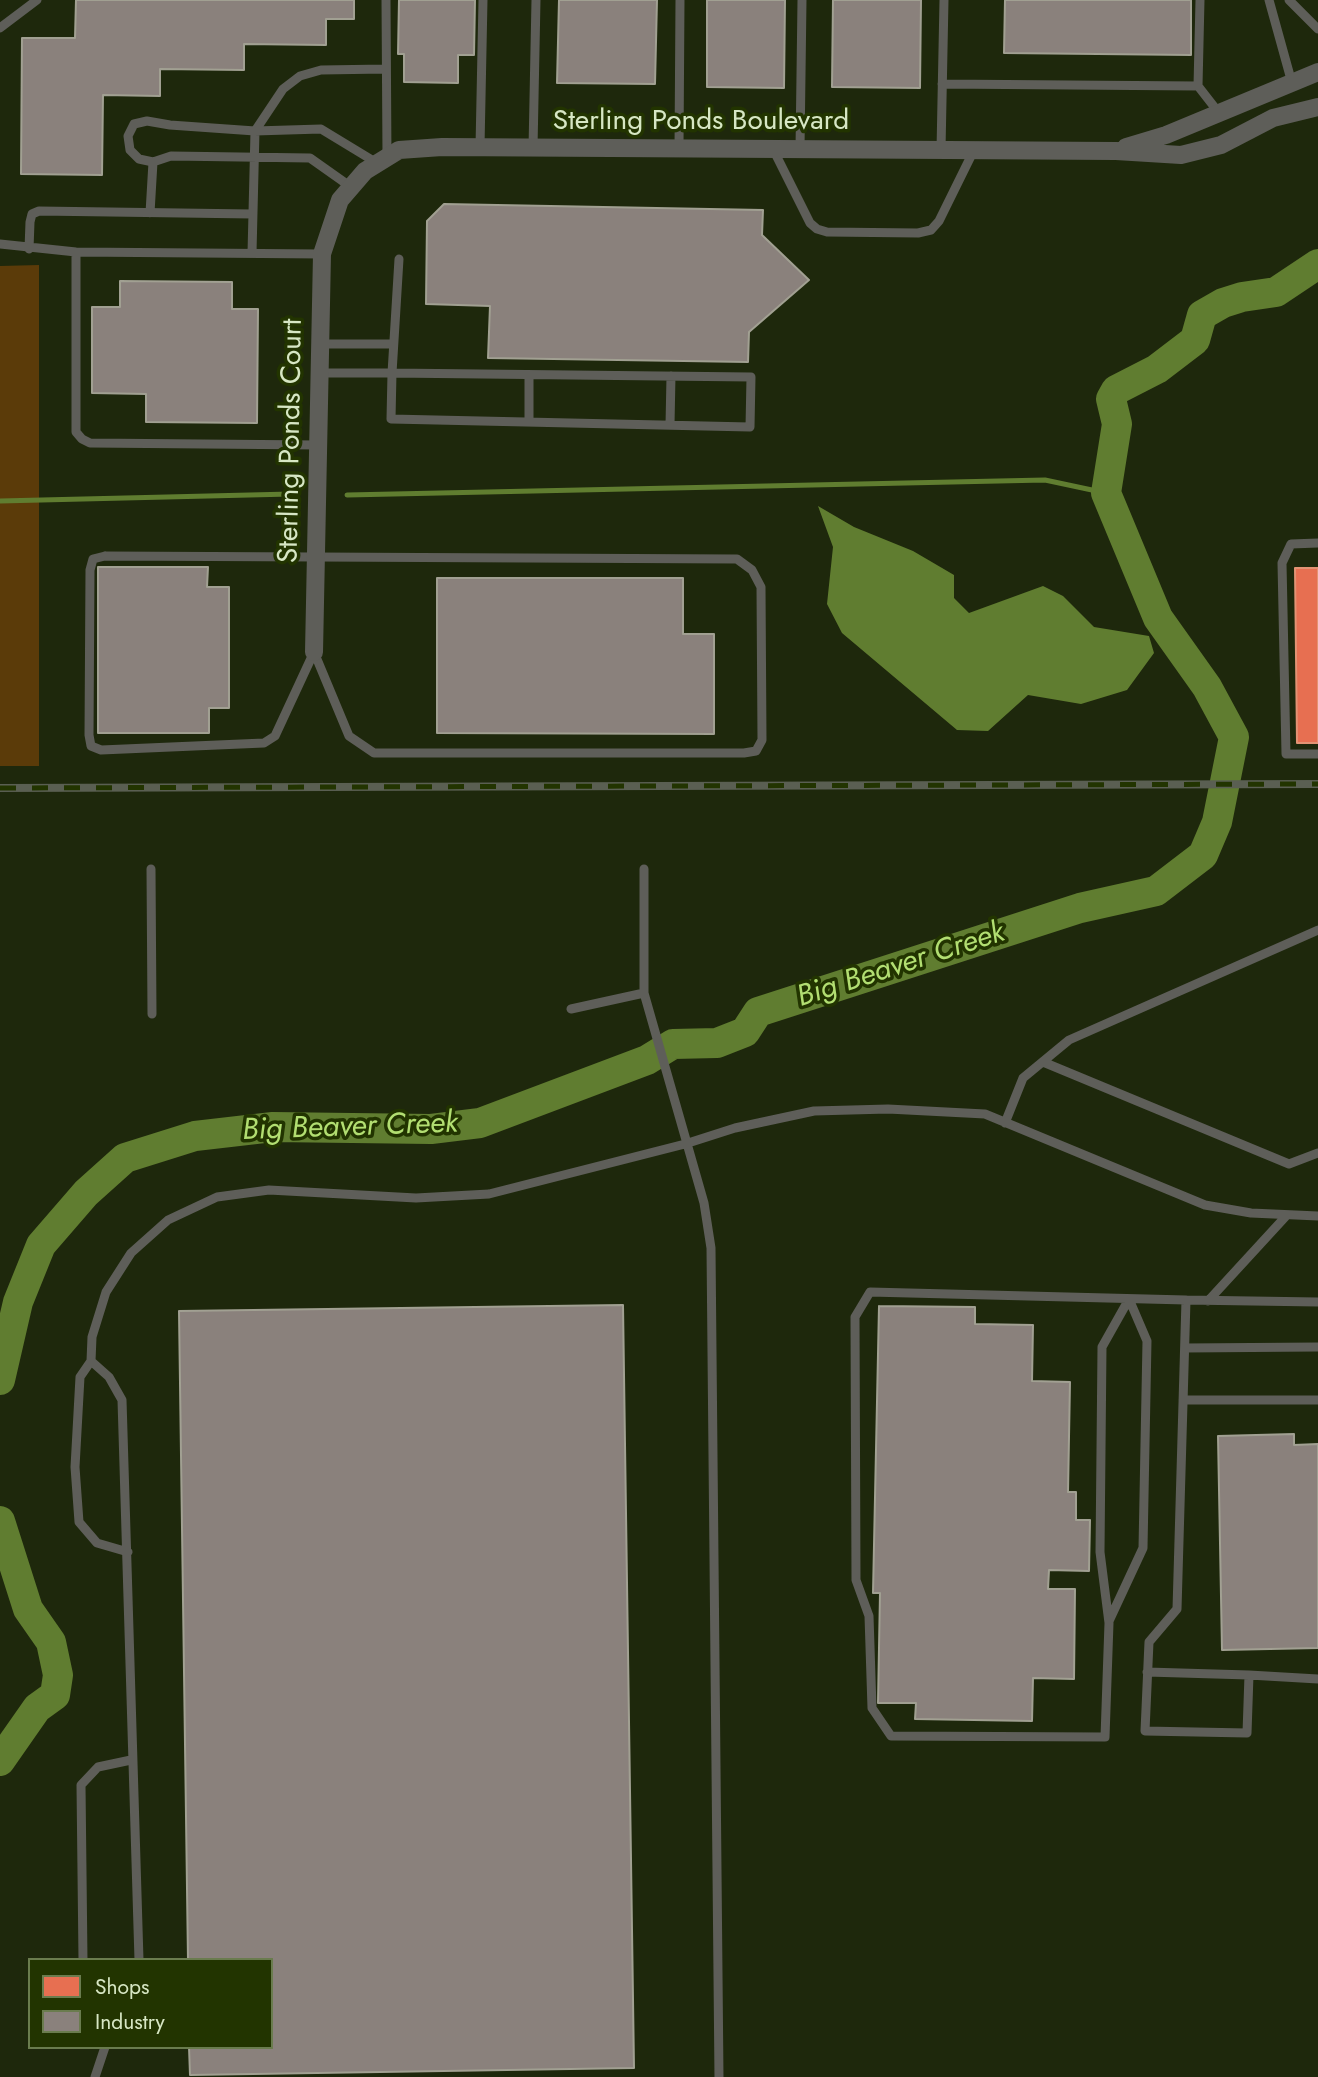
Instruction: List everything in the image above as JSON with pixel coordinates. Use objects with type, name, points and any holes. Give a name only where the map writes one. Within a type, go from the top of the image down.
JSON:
[{"type":"street","name":"Sterling Ponds Boulevard","points":[[1116,150],[1219,113],[1318,72]]},
{"type":"street","name":"Sterling Ponds Boulevard","points":[[329,233],[340,200],[365,171],[399,150],[480,147],[1116,150],[1181,155],[1221,145],[1273,118],[1318,107]]},
{"type":"street","name":"Sterling Ponds Court","points":[[314,652],[322,254],[329,233]]},
{"type":"lane","points":[[0,28],[37,0]]},
{"type":"lane","points":[[351,187],[310,158],[171,156],[153,162],[139,159],[130,150],[128,136],[134,124],[147,121],[255,131],[321,130],[382,160],[386,0]]},
{"type":"lane","points":[[480,147],[483,0]]},
{"type":"lane","points":[[533,148],[536,0]]},
{"type":"lane","points":[[679,148],[680,0]]},
{"type":"lane","points":[[800,149],[802,0]]},
{"type":"lane","points":[[941,150],[944,0]]},
{"type":"lane","points":[[1200,0],[1198,86],[1219,113]]},
{"type":"lane","points":[[1269,0],[1292,83]]},
{"type":"lane","points":[[1289,0],[1318,29]]},
{"type":"lane","points":[[252,253],[255,131],[283,89],[300,76],[321,70],[385,69]]},
{"type":"lane","points":[[942,84],[1198,86]]},
{"type":"lane","points":[[773,149],[810,223],[817,229],[827,232],[918,233],[931,230],[939,221],[975,150]]},
{"type":"lane","points":[[150,213],[153,162]]},
{"type":"lane","points":[[29,248],[32,214],[39,211],[253,215]]},
{"type":"lane","points":[[0,244],[76,253],[322,254]]},
{"type":"lane","points":[[76,253],[76,432],[82,439],[90,443],[318,445]]},
{"type":"lane","points":[[321,373],[392,373],[751,377],[750,427],[391,419],[392,373],[393,344],[399,259]]},
{"type":"lane","points":[[321,344],[393,344]]},
{"type":"lane","points":[[528,375],[529,422]]},
{"type":"lane","points":[[670,425],[671,376]]},
{"type":"lane","points":[[1317,542],[1291,544],[1282,563],[1286,754],[1318,754]]},
{"type":"lane","points":[[105,556],[737,559],[752,570],[761,587],[762,740],[756,751],[744,753],[374,753],[349,736],[314,652],[275,736],[264,743],[101,750],[91,746],[90,570],[93,559],[105,556]]},
{"type":"lane","points":[[151,869],[152,1014]]},
{"type":"lane","points":[[644,869],[644,993],[704,1203],[711,1248],[719,2077]]},
{"type":"lane","points":[[1006,1123],[1023,1078],[1069,1040],[1318,930]]},
{"type":"lane","points":[[571,1009],[644,993]]},
{"type":"lane","points":[[1043,1062],[1289,1164],[1318,1153]]},
{"type":"lane","points":[[128,1552],[97,1543],[79,1522],[75,1467],[80,1377],[91,1361],[92,1337],[102,1303],[131,1253],[168,1220],[218,1197],[269,1190],[416,1198],[467,1197],[517,1188],[685,1144],[735,1128],[814,1111],[888,1109],[985,1114],[1205,1205],[1251,1213],[1318,1216]]},
{"type":"lane","points":[[1208,1301],[1287,1215]]},
{"type":"lane","points":[[1129,1299],[1102,1347],[1100,1552],[1109,1623],[1105,1737],[891,1737],[872,1709],[869,1616],[856,1580],[855,1317],[870,1292],[1318,1302]]},
{"type":"lane","points":[[1109,1623],[1143,1548],[1147,1341],[1129,1299]]},
{"type":"lane","points":[[1186,1300],[1177,1609],[1149,1642],[1145,1731],[1247,1732],[1249,1675]]},
{"type":"lane","points":[[1185,1348],[1318,1347]]},
{"type":"lane","points":[[91,1361],[110,1377],[122,1400],[139,1958]]},
{"type":"lane","points":[[1183,1400],[1318,1400]]},
{"type":"lane","points":[[1147,1672],[1318,1679]]},
{"type":"lane","points":[[83,1958],[81,1785],[98,1767],[131,1760]]},
{"type":"lane","points":[[95,2077],[104,2049]]},
{"type":"shaded area","points":[[39,265],[39,766],[0,766],[0,266]]},
{"type":"shaded area","points":[[818,506],[854,527],[913,551],[954,575],[954,598],[969,613],[1043,586],[1063,596],[1094,627],[1149,636],[1154,653],[1127,690],[1081,704],[1028,695],[988,731],[957,730],[842,633],[827,604],[833,547]]},
{"type":"building: Shops","points":[[1295,568],[1318,568],[1318,743],[1297,743]]},
{"type":"building: Industry","points":[[76,0],[354,0],[354,19],[326,19],[326,45],[244,44],[244,70],[160,69],[160,96],[103,95],[102,175],[21,174],[22,38],[75,38]]},
{"type":"building: Industry","points":[[399,0],[475,0],[474,55],[458,55],[458,83],[404,82],[404,54],[398,54]]},
{"type":"building: Industry","points":[[559,0],[657,0],[655,84],[557,83]]},
{"type":"building: Industry","points":[[707,0],[785,0],[784,88],[707,87]]},
{"type":"building: Industry","points":[[833,0],[921,0],[920,88],[832,87]]},
{"type":"building: Industry","points":[[1005,0],[1191,0],[1191,55],[1004,53]]},
{"type":"building: Industry","points":[[444,204],[763,210],[762,235],[809,280],[749,332],[748,362],[488,358],[490,306],[426,304],[427,221]]},
{"type":"building: Industry","points":[[120,281],[232,282],[232,309],[258,309],[257,423],[146,422],[146,394],[92,393],[92,307],[120,307]]},
{"type":"building: Industry","points":[[98,567],[208,567],[207,587],[229,587],[229,708],[209,708],[209,733],[98,733]]},
{"type":"building: Industry","points":[[437,578],[683,578],[683,634],[714,634],[714,734],[437,733]]},
{"type":"building: Industry","points":[[623,1305],[634,2068],[190,2075],[189,2049],[273,2049],[273,1958],[188,1958],[179,1311]]},
{"type":"building: Industry","points":[[879,1306],[975,1307],[975,1324],[1033,1325],[1032,1381],[1070,1382],[1068,1492],[1076,1492],[1076,1520],[1090,1520],[1089,1571],[1049,1570],[1048,1589],[1075,1589],[1074,1679],[1033,1678],[1032,1721],[915,1719],[916,1703],[878,1703],[880,1593],[873,1593]]},
{"type":"building: Industry","points":[[1294,1434],[1294,1445],[1318,1444],[1318,1648],[1222,1650],[1218,1436]]},
{"type":"waterway","name":"Big Beaver Creek","points":[[0,1380],[18,1302],[41,1245],[86,1193],[125,1158],[195,1136],[273,1127],[431,1129],[480,1123],[647,1060],[673,1044],[717,1043],[745,1032],[758,1012],[1080,908],[1156,891],[1203,855],[1217,822],[1234,737],[1207,687],[1158,618],[1106,493],[1117,424],[1111,399],[1116,390],[1157,369],[1195,340],[1202,315],[1223,303],[1242,297],[1276,292],[1318,264]]},
{"type":"waterway","points":[[347,495],[1045,480],[1106,493]]},
{"type":"waterway","points":[[0,501],[291,494]]},
{"type":"waterway","name":"Big Beaver Creek","points":[[0,1521],[28,1609],[51,1642],[58,1675],[55,1695],[37,1708],[0,1761]]},
{"type":"railway","points":[[0,788],[1318,784]]}]
